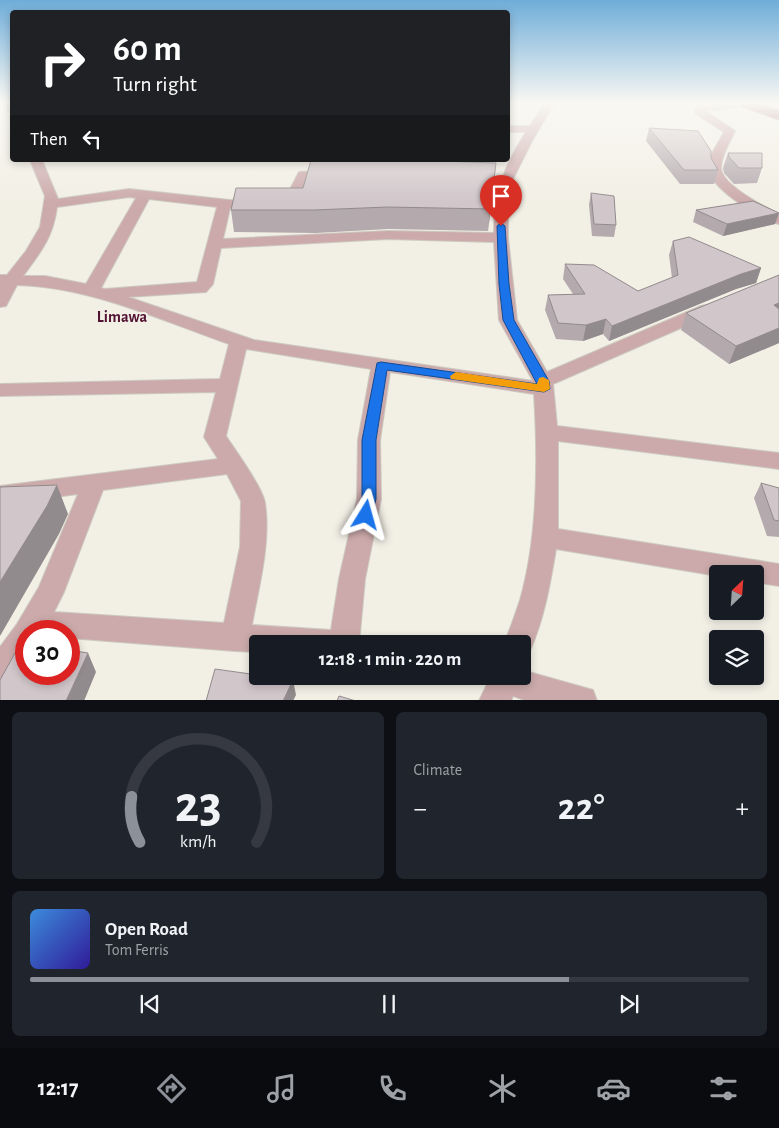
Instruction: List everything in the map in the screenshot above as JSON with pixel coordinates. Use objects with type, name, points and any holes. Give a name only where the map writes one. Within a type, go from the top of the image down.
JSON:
[{"type":"street","points":[[522,635],[534,599],[545,537],[547,432],[544,385],[508,320],[501,238],[501,214],[502,179],[529,137]]},
{"type":"street","points":[[727,137],[715,164],[715,172],[722,183],[765,213],[779,220]]},
{"type":"street","points":[[0,302],[6,279],[33,253],[47,227],[52,196],[37,162]]},
{"type":"street","points":[[51,204],[114,194],[145,194],[225,203],[275,205],[291,198],[303,175],[341,174]]},
{"type":"street","points":[[95,292],[145,194]]},
{"type":"street","points":[[95,292],[200,288],[204,284],[225,203]]},
{"type":"street","points":[[214,244],[388,235],[501,238]]},
{"type":"street","points":[[6,279],[45,281],[95,292],[208,329],[239,342],[381,366],[544,385],[725,303]]},
{"type":"street","points":[[235,638],[252,547],[253,501],[234,465],[215,437],[239,342]]},
{"type":"street","points":[[345,635],[352,579],[369,499],[369,440],[381,366]]},
{"type":"street","points":[[0,390],[227,385]]},
{"type":"street","points":[[547,432],[779,461]]},
{"type":"street","points":[[0,495],[234,465]]},
{"type":"street","points":[[34,620],[50,592],[94,484]]},
{"type":"street","points":[[545,537],[779,575]]},
{"type":"street","points":[[80,631],[249,639]]},
{"type":"street","points":[[0,673],[15,650]]},
{"type":"street","points":[[503,686],[582,700]]},
{"type":"building","points":[[656,137],[702,137],[711,151],[711,158],[718,170],[684,170]]},
{"type":"building","points":[[728,153],[762,153],[762,168],[739,168],[729,157]]},
{"type":"building","points":[[310,162],[496,163],[490,209],[388,207],[314,210],[231,210],[236,188],[303,188]]},
{"type":"building","points":[[591,193],[614,196],[616,225],[594,224]]},
{"type":"building","points":[[753,201],[779,213],[727,224],[696,210]]},
{"type":"building","points":[[689,237],[761,268],[741,274],[612,326],[606,319],[586,325],[558,323],[548,295],[585,294],[565,264],[594,265],[638,291],[678,275],[673,241]]},
{"type":"building","points":[[779,275],[779,303],[774,305],[779,309],[779,328],[736,346],[686,313]]},
{"type":"building","points":[[761,483],[779,488],[779,521],[774,520]]},
{"type":"building","points":[[57,485],[47,506],[0,582],[0,487]]},
{"type":"building","points":[[80,652],[88,653],[80,670]]},
{"type":"building","points":[[15,653],[15,685],[73,685],[66,700],[0,700],[0,680]]},
{"type":"building","points":[[215,669],[249,674],[249,685],[291,685],[283,700],[206,700]]},
{"type":"building","points":[[339,696],[353,700],[337,700]]},
{"type":"slow traffic","points":[[456,376],[544,389],[543,380]]},
{"type":"district","name":"Limawa","points":[[122,316]]},
{"type":"route","points":[[366,515],[369,499],[369,440],[381,366],[544,389],[543,381],[508,320],[501,226]]}]
